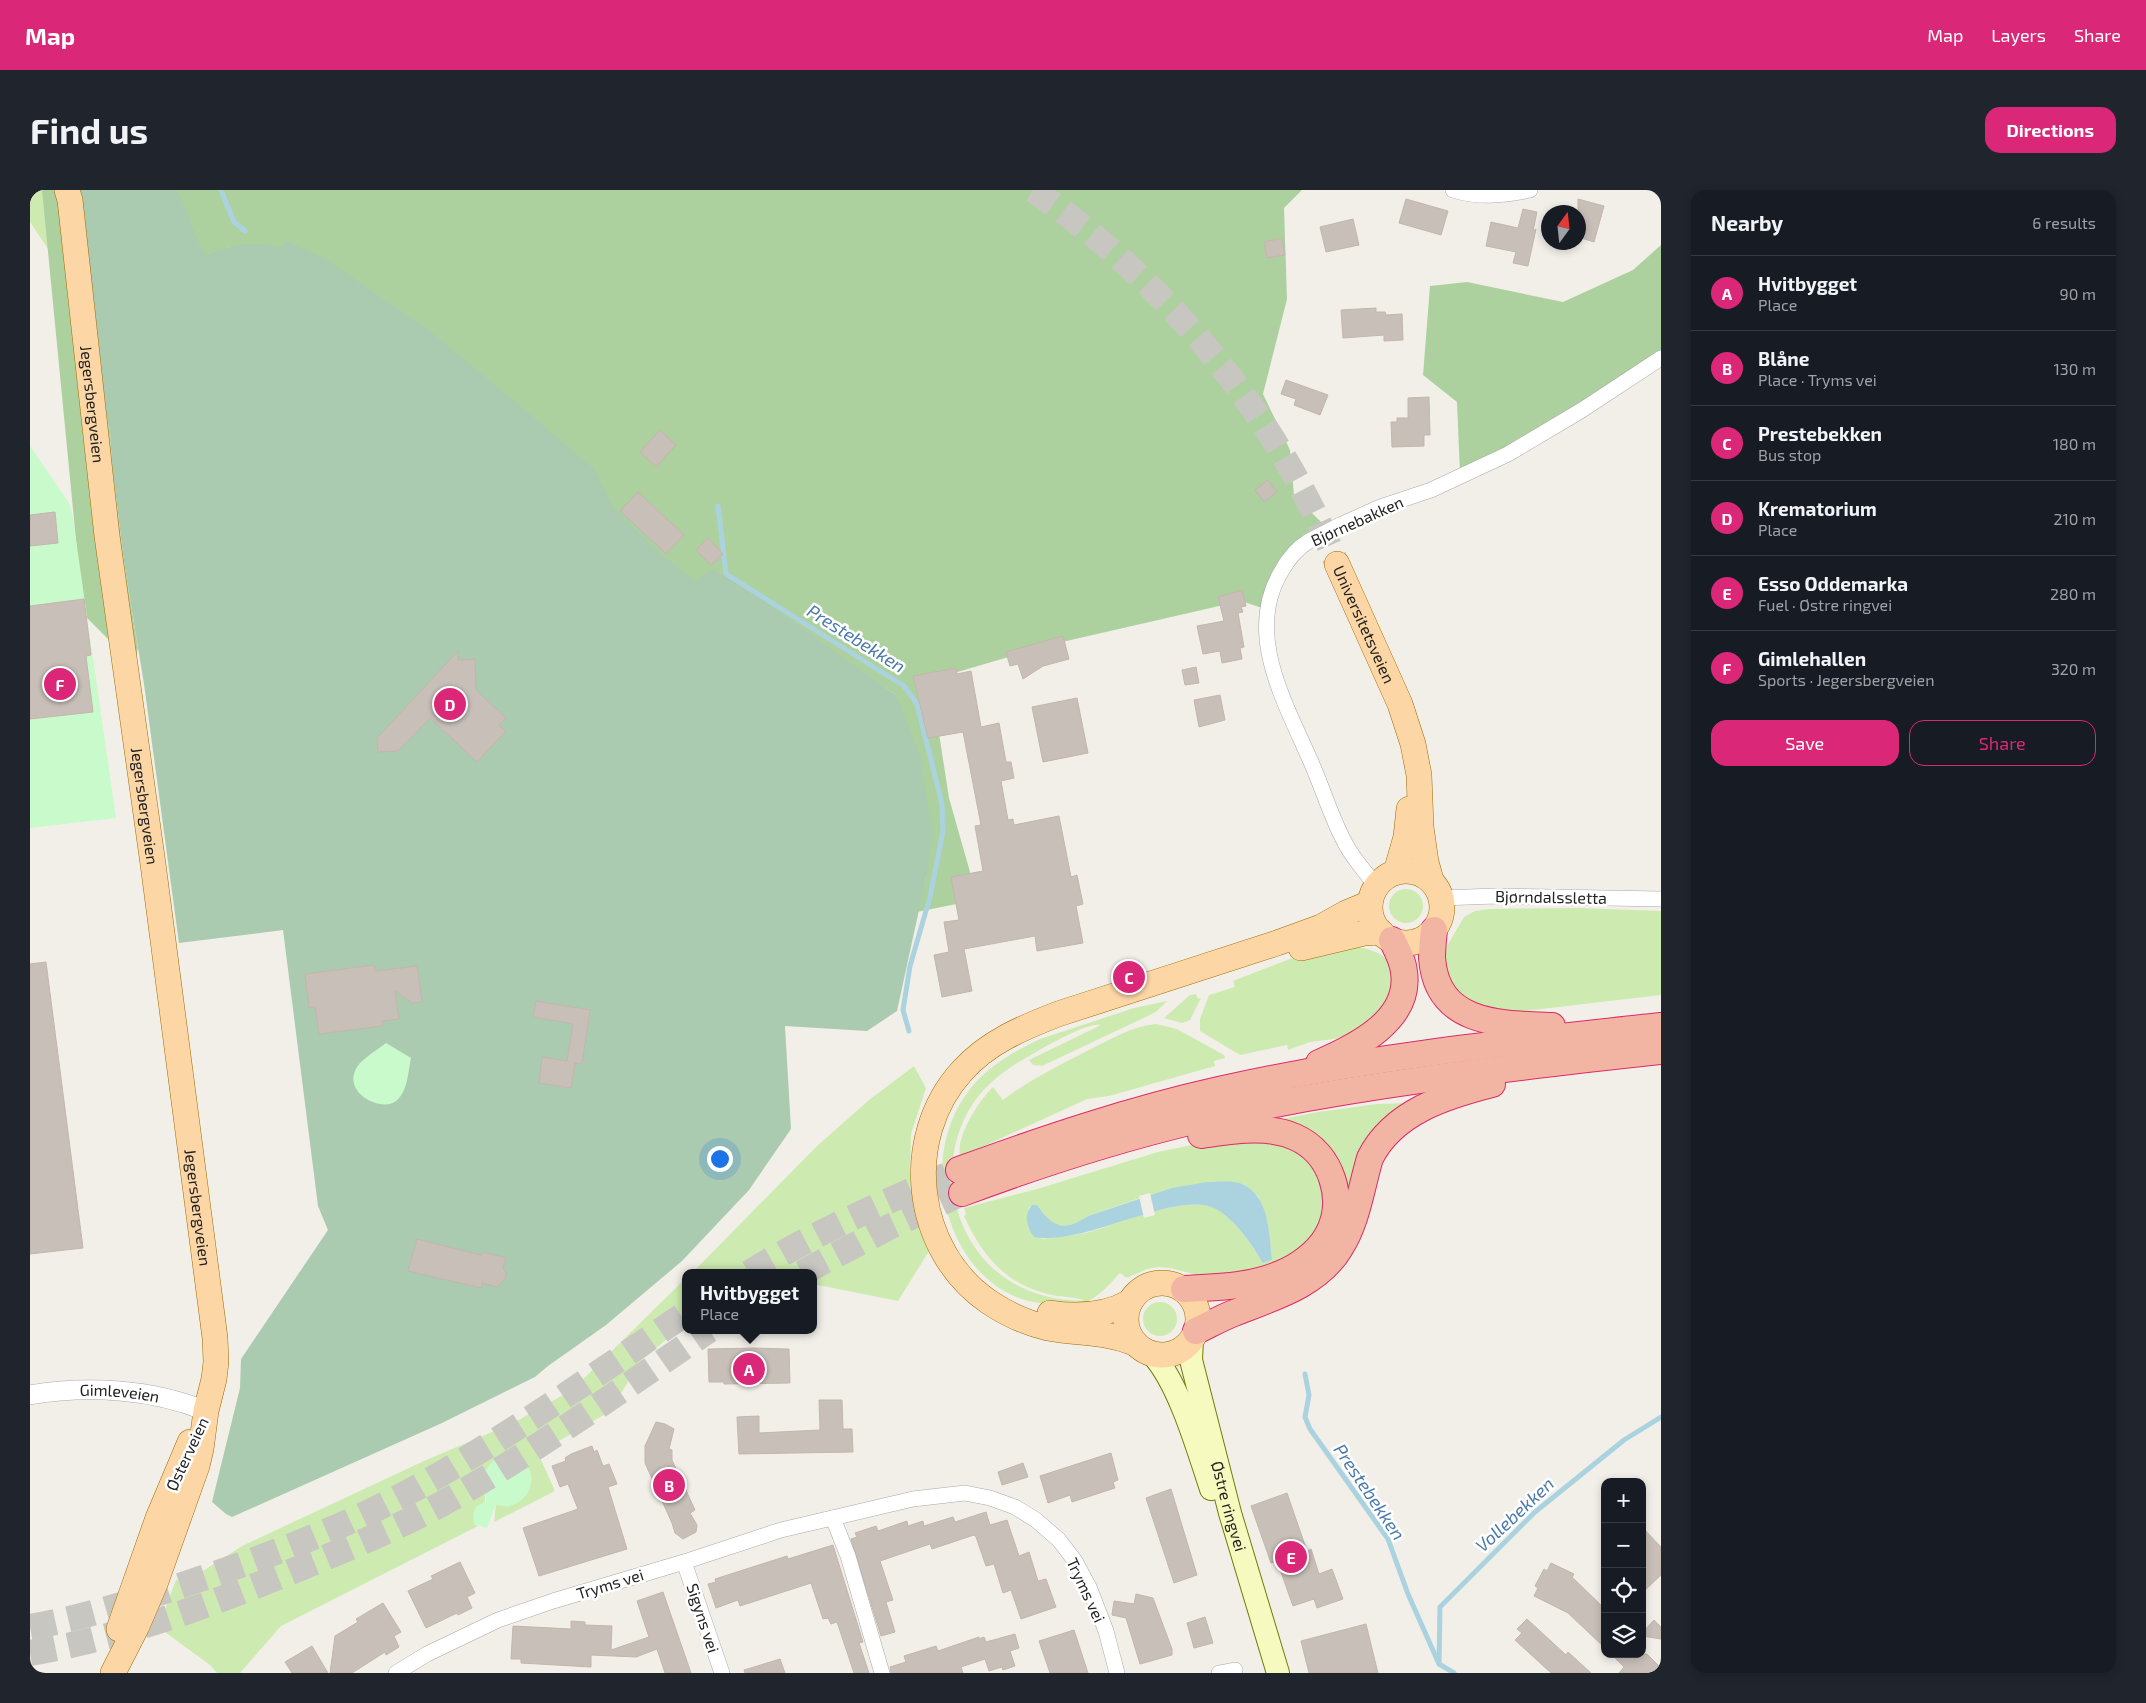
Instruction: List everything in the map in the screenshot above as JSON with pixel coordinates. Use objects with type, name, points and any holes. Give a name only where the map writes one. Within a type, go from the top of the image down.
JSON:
[{"type":"highway","points":[[1434,930],[1432,956],[1434,970],[1441,989],[1446,999],[1473,1017],[1497,1022],[1535,1025],[1649,1027]]},
{"type":"highway","points":[[1292,1075],[1345,1050],[1375,1032],[1394,1013],[1404,994],[1403,964],[1386,936]]},
{"type":"highway","points":[[1649,1027],[1513,1042],[1292,1075],[1218,1090],[1129,1113],[1046,1139],[960,1182],[1029,1168],[1106,1144],[1268,1105],[1464,1074],[1661,1051]]},
{"type":"highway","points":[[1194,1335],[1232,1314],[1281,1294],[1307,1280],[1326,1265],[1340,1250],[1347,1236],[1370,1158],[1376,1146],[1403,1119],[1428,1105],[1450,1096],[1598,1058]]},
{"type":"highway","points":[[1106,1144],[1151,1141],[1232,1131],[1269,1130],[1295,1137],[1306,1143],[1315,1150],[1328,1168],[1336,1196],[1335,1212],[1326,1237],[1307,1258],[1282,1273],[1251,1284],[1184,1289]]},
{"type":"main road","name":"Jegersbergveien","points":[[70,193],[108,545],[153,864],[215,1338],[216,1362],[206,1411]]},
{"type":"main road","name":"Universitetsveien","points":[[1381,887],[1408,825],[1408,773],[1401,742],[1388,701],[1337,564],[1400,704],[1413,744],[1419,775],[1421,827],[1426,862],[1437,889]]},
{"type":"main road","points":[[1415,871],[1437,889],[1442,915],[1434,930],[1419,941],[1401,943],[1386,936],[1364,933],[1276,954],[1050,1028],[996,1055],[977,1071],[961,1089],[944,1121],[937,1144],[934,1168],[935,1192],[942,1220],[961,1259],[986,1285],[1010,1300],[1028,1308],[1051,1314],[1083,1315],[1110,1311],[1130,1302],[1140,1290],[1154,1283],[1169,1283],[1184,1289],[1198,1311],[1194,1335],[1187,1345],[1175,1353],[1167,1355],[1144,1349],[1114,1336],[1048,1328],[1023,1321],[989,1302],[960,1276],[939,1243],[931,1224],[924,1193],[925,1148],[939,1105],[969,1063],[989,1046],[1016,1031],[1058,1014],[1277,943],[1320,927],[1346,913],[1381,887],[1415,871]]},
{"type":"main road","points":[[1381,887],[1371,916],[1386,936]]},
{"type":"main road","points":[[1130,1302],[1126,1320],[1131,1337],[1144,1349]]},
{"type":"main road","name":"Østre ringvei","points":[[1194,1335],[1191,1360],[1265,1636],[1278,1673]]},
{"type":"main road","name":"Østre ringvei","points":[[1144,1349],[1169,1376],[1189,1426],[1232,1555],[1267,1673]]},
{"type":"main road","name":"Østerveien","points":[[101,1673],[122,1621],[158,1518],[181,1462],[206,1411]]},
{"type":"main road","name":"Østerveien","points":[[113,1673],[133,1635],[155,1584],[181,1512],[202,1449],[206,1411]]},
{"type":"street","points":[[1453,190],[1493,196],[1530,190]]},
{"type":"street","name":"Bjørnebakken","points":[[1381,887],[1346,845],[1333,819],[1317,775],[1283,700],[1275,677],[1266,640],[1266,621],[1275,582],[1286,564],[1309,541],[1380,507],[1431,490],[1508,454],[1582,410],[1661,358]]},
{"type":"street","name":"Bjørndalssletta","points":[[1437,889],[1495,896],[1661,899]]},
{"type":"street","name":"Gimleveien","points":[[30,1395],[55,1391],[86,1390],[135,1393],[191,1404],[206,1411]]},
{"type":"street","name":"Tryms vei","points":[[396,1673],[427,1654],[498,1620],[609,1584],[765,1535],[913,1499],[965,1494],[990,1498],[1015,1506],[1036,1520],[1059,1540],[1076,1561],[1097,1607],[1117,1673]]},
{"type":"street","points":[[833,1518],[848,1556],[882,1673]]},
{"type":"street","name":"Sigyns vei","points":[[684,1562],[722,1673]]},
{"type":"street","points":[[1219,1673],[1235,1670]]},
{"type":"green space","points":[[30,190],[56,190],[56,261],[30,222]]},
{"type":"green space","points":[[42,190],[77,190],[88,346],[110,431],[112,465],[124,562],[138,648],[135,660],[107,638],[63,594],[79,571]]},
{"type":"green space","points":[[77,190],[178,190],[202,250],[207,254],[233,246],[252,244],[270,245],[278,248],[287,241],[327,260],[430,331],[593,468],[614,508],[659,552],[694,581],[714,569],[722,575],[726,574],[896,695],[921,757],[933,833],[926,878],[897,1011],[867,1031],[785,1026],[791,1129],[749,1190],[682,1261],[606,1325],[535,1377],[442,1423],[232,1517],[212,1502],[240,1388],[241,1359],[328,1230],[318,1206],[283,930],[179,943],[144,684],[124,562],[112,465],[110,431],[88,346]]},
{"type":"green space","points":[[151,190],[1302,190],[1284,208],[1287,299],[1263,394],[1290,450],[1294,495],[1325,526],[1276,589],[1268,610],[1241,601],[1049,645],[954,673],[934,701],[949,798],[976,893],[996,896],[917,912],[926,878],[896,695],[825,646],[684,583],[231,247],[208,254],[177,258]]},
{"type":"green space","points":[[1661,245],[1661,351],[1636,372],[1460,474],[1457,402],[1423,375],[1430,286],[1467,282],[1563,302],[1633,270]]},
{"type":"green space","points":[[30,446],[69,503],[72,512],[116,818],[30,828]]},
{"type":"green space","points":[[1406,889],[1413,890],[1418,894],[1422,899],[1422,913],[1418,918],[1413,922],[1406,923],[1399,922],[1394,918],[1390,913],[1389,906],[1390,899],[1394,894],[1399,890]]},
{"type":"green space","points":[[1578,908],[1661,911],[1661,995],[1498,1014],[1481,1010],[1452,988],[1444,960],[1447,946],[1464,917],[1475,911],[1489,909]]},
{"type":"green space","points":[[1351,946],[1371,950],[1383,956],[1392,967],[1393,974],[1388,1005],[1354,1033],[1334,1039],[1310,1042],[1288,1050],[1287,1045],[1240,1055],[1200,1031],[1200,1019],[1209,995],[1235,987],[1233,981],[1300,955]]},
{"type":"green space","points":[[1196,994],[1198,999],[1201,998],[1190,1020],[1182,1023],[1164,1018],[1190,995]]},
{"type":"green space","points":[[1167,1001],[1150,1015],[1042,1066],[1033,1065],[1029,1060],[1101,1025],[1091,1026],[1069,1034],[999,1076],[974,1102],[961,1127],[954,1153],[953,1181],[957,1207],[966,1233],[981,1256],[1001,1275],[1025,1289],[1039,1295],[1084,1301],[1036,1290],[1009,1276],[998,1267],[979,1244],[964,1216],[966,1215],[964,1208],[1037,1189],[1158,1152],[1216,1140],[1290,1143],[1315,1162],[1327,1201],[1319,1230],[1292,1256],[1258,1273],[1201,1276],[1170,1268],[1157,1267],[1147,1269],[1127,1278],[1120,1273],[1098,1295],[1084,1303],[1063,1304],[1027,1301],[996,1286],[972,1262],[954,1232],[944,1198],[942,1163],[949,1128],[972,1086],[1008,1056],[1040,1039],[1134,1008]],"holes":[[[1243,1184],[1258,1196],[1267,1220],[1272,1260],[1263,1263],[1242,1232],[1230,1219],[1215,1208],[1202,1205],[1169,1208],[1085,1233],[1043,1239],[1029,1229],[1027,1218],[1029,1207],[1037,1206],[1047,1219],[1056,1225],[1067,1226],[1079,1222],[1088,1216],[1143,1197]]]},
{"type":"green space","points":[[1156,1024],[1177,1029],[1224,1055],[1225,1058],[1214,1061],[1215,1066],[1109,1096],[1087,1099],[960,1157],[961,1139],[969,1119],[993,1087],[1003,1100],[1044,1074],[1112,1038],[1147,1025]]},
{"type":"green space","points":[[386,1043],[411,1058],[403,1092],[396,1101],[390,1104],[375,1103],[367,1099],[360,1094],[353,1080],[355,1071],[360,1063]]},
{"type":"green space","points":[[914,1066],[926,1088],[911,1134],[910,1175],[931,1248],[898,1301],[817,1285],[817,1269],[696,1269],[817,1146],[869,1100]]},
{"type":"green space","points":[[1409,1103],[1351,1197],[1278,1120],[1318,1112],[1377,1104]]},
{"type":"green space","points":[[682,1282],[682,1327],[642,1360],[609,1412],[538,1453],[555,1491],[494,1522],[496,1505],[508,1506],[483,1486],[485,1502],[474,1524],[478,1526],[281,1626],[240,1673],[217,1673],[210,1665],[158,1627],[176,1580],[192,1578],[242,1546],[424,1461],[515,1422],[572,1390]]},
{"type":"green space","points":[[1160,1302],[1167,1303],[1172,1307],[1176,1312],[1176,1326],[1172,1331],[1167,1335],[1160,1336],[1153,1335],[1148,1331],[1144,1326],[1143,1319],[1144,1312],[1148,1307],[1153,1303]]},
{"type":"green space","points":[[501,1455],[515,1457],[524,1462],[530,1470],[532,1479],[530,1488],[518,1503],[507,1506],[496,1505],[487,1528],[474,1524],[473,1516],[476,1507],[486,1503],[484,1476],[490,1464]]},
{"type":"water","points":[[1207,1182],[1242,1184],[1258,1197],[1269,1228],[1272,1260],[1263,1263],[1230,1219],[1216,1209],[1199,1205],[1179,1206],[1155,1211],[1104,1227],[1055,1238],[1034,1237],[1029,1229],[1027,1217],[1032,1205],[1037,1205],[1048,1219],[1054,1223],[1066,1226],[1088,1216],[1172,1188]]},
{"type":"pier","points":[[1150,1193],[1155,1215],[1144,1218],[1139,1196]]},
{"type":"building","points":[[1406,199],[1448,211],[1441,235],[1399,223]]},
{"type":"building","points":[[1578,199],[1604,206],[1594,242],[1586,240],[1586,205],[1578,205]]},
{"type":"building","points":[[1523,209],[1537,212],[1533,231],[1536,229],[1528,266],[1513,263],[1516,252],[1486,246],[1491,222],[1518,228]]},
{"type":"building","points":[[1353,219],[1359,245],[1326,252],[1320,227]]},
{"type":"building","points":[[1282,238],[1285,255],[1267,258],[1264,242]]},
{"type":"building","points":[[1376,308],[1376,312],[1385,312],[1386,315],[1402,314],[1403,340],[1384,341],[1384,335],[1343,338],[1341,310]]},
{"type":"building","points":[[1286,380],[1328,395],[1320,415],[1294,405],[1296,399],[1281,394]]},
{"type":"building","points":[[1429,397],[1430,435],[1424,435],[1424,446],[1392,447],[1391,422],[1397,422],[1397,418],[1408,418],[1408,398]]},
{"type":"building","points":[[660,430],[676,445],[656,467],[640,452]]},
{"type":"building","points":[[1268,480],[1277,492],[1264,502],[1255,490]]},
{"type":"building","points":[[638,492],[684,535],[666,554],[620,511]]},
{"type":"building","points":[[55,512],[58,543],[30,546],[30,515]]},
{"type":"building","points":[[708,538],[723,554],[711,565],[696,550]]},
{"type":"building","points":[[1242,590],[1246,606],[1241,607],[1243,612],[1238,613],[1244,647],[1240,648],[1242,659],[1222,663],[1220,651],[1203,654],[1197,626],[1224,621],[1218,597]]},
{"type":"building","points":[[84,599],[91,655],[86,656],[93,712],[30,719],[30,606]]},
{"type":"building","points":[[1063,636],[1069,659],[1043,666],[1023,679],[1018,664],[1010,666],[1006,652]]},
{"type":"building","points":[[458,651],[458,660],[475,659],[476,690],[506,718],[499,726],[506,731],[477,762],[430,718],[398,751],[378,752],[377,738]]},
{"type":"building","points":[[1196,667],[1199,683],[1185,685],[1182,670]]},
{"type":"building","points":[[956,668],[957,674],[971,671],[981,727],[999,723],[1006,762],[1011,762],[1014,778],[1001,781],[1008,820],[1013,819],[1014,825],[1059,816],[1071,877],[1077,875],[1083,904],[1076,906],[1083,943],[1037,951],[1035,936],[964,949],[972,991],[942,997],[934,955],[949,952],[944,922],[959,920],[951,877],[983,871],[975,826],[981,825],[963,732],[928,738],[913,676]]},
{"type":"building","points":[[1220,695],[1225,720],[1199,727],[1194,700]]},
{"type":"building","points":[[1077,698],[1088,753],[1043,762],[1032,707]]},
{"type":"building","points":[[46,962],[83,1248],[30,1254],[30,964]]},
{"type":"building","points":[[374,965],[375,971],[417,966],[422,1002],[412,1003],[395,991],[399,1019],[382,1021],[382,1026],[319,1034],[315,1007],[309,1008],[305,974]]},
{"type":"building","points":[[536,1001],[590,1010],[582,1064],[575,1063],[571,1088],[539,1083],[542,1057],[567,1061],[573,1024],[533,1017]]},
{"type":"building","points":[[417,1239],[481,1255],[483,1252],[506,1258],[503,1268],[506,1273],[505,1279],[497,1287],[482,1283],[481,1288],[408,1271]]},
{"type":"building","points":[[708,1349],[789,1349],[790,1383],[724,1384],[724,1382],[709,1382]]},
{"type":"building","points":[[819,1400],[842,1400],[843,1429],[852,1429],[853,1452],[739,1454],[737,1417],[759,1416],[759,1433],[820,1430]]},
{"type":"building","points":[[656,1422],[674,1429],[669,1449],[672,1450],[672,1460],[695,1510],[690,1513],[697,1525],[696,1532],[683,1539],[675,1533],[645,1463],[645,1446]]},
{"type":"building","points":[[592,1446],[594,1452],[597,1450],[603,1466],[609,1464],[617,1484],[608,1487],[627,1549],[539,1576],[523,1528],[578,1509],[568,1484],[560,1487],[552,1466],[566,1461],[565,1458],[571,1454]]},
{"type":"building","points":[[1111,1453],[1118,1480],[1113,1482],[1115,1488],[1072,1502],[1070,1495],[1048,1503],[1040,1476]]},
{"type":"building","points":[[1023,1463],[1028,1477],[1002,1485],[998,1472]]},
{"type":"building","points":[[1171,1489],[1197,1575],[1174,1583],[1146,1498]]},
{"type":"building","points":[[1287,1493],[1307,1551],[1311,1549],[1319,1574],[1332,1569],[1343,1599],[1317,1608],[1314,1599],[1293,1606],[1277,1561],[1271,1563],[1251,1506]]},
{"type":"building","points":[[986,1512],[990,1525],[1007,1520],[1019,1556],[1029,1552],[1038,1581],[1046,1579],[1056,1607],[1021,1619],[1011,1590],[1003,1593],[994,1564],[986,1566],[974,1535],[932,1549],[930,1544],[880,1561],[893,1600],[886,1602],[895,1632],[881,1636],[851,1539],[857,1537],[855,1533],[876,1526],[878,1531],[907,1521],[908,1526],[923,1521],[924,1526],[953,1517],[955,1522]]},
{"type":"building","points":[[1646,1531],[1661,1547],[1661,1575],[1646,1589]]},
{"type":"building","points":[[833,1545],[863,1642],[859,1643],[869,1673],[854,1673],[837,1622],[831,1624],[828,1618],[823,1619],[811,1583],[740,1606],[738,1600],[716,1608],[708,1584],[716,1582],[715,1579],[787,1556],[788,1559]]},
{"type":"building","points":[[460,1562],[475,1593],[467,1597],[472,1608],[426,1628],[408,1591],[433,1579],[431,1576]]},
{"type":"building","points":[[1551,1563],[1574,1574],[1572,1577],[1601,1605],[1601,1644],[1568,1613],[1534,1596],[1538,1588],[1535,1586],[1544,1569],[1547,1571]]},
{"type":"building","points":[[663,1592],[691,1673],[665,1673],[657,1649],[636,1657],[591,1655],[591,1667],[521,1663],[521,1659],[511,1659],[513,1626],[571,1629],[571,1621],[585,1622],[585,1625],[612,1626],[611,1650],[649,1637],[637,1601]]},
{"type":"building","points":[[1136,1594],[1153,1598],[1172,1649],[1172,1655],[1140,1664],[1126,1618],[1112,1615],[1114,1601],[1134,1604]]},
{"type":"building","points":[[383,1603],[401,1632],[394,1636],[399,1647],[386,1655],[385,1652],[352,1673],[330,1673],[335,1636],[358,1622],[356,1619]]},
{"type":"building","points":[[1205,1617],[1213,1643],[1194,1648],[1187,1623]]},
{"type":"building","points":[[1527,1619],[1566,1655],[1568,1652],[1591,1673],[1551,1673],[1515,1640],[1522,1633],[1517,1629]]},
{"type":"building","points":[[1654,1620],[1661,1627],[1661,1639],[1646,1637],[1646,1629]]},
{"type":"building","points":[[1366,1624],[1378,1673],[1309,1673],[1301,1641]]},
{"type":"building","points":[[1074,1630],[1088,1673],[1050,1673],[1039,1641]]},
{"type":"building","points":[[1015,1634],[1019,1648],[1010,1651],[1015,1666],[1003,1670],[1002,1667],[989,1671],[985,1659],[961,1667],[963,1673],[891,1673],[890,1667],[906,1662],[904,1656],[936,1646],[938,1651],[979,1637],[979,1639],[984,1637],[986,1642]]},
{"type":"building","points":[[312,1646],[328,1673],[292,1673],[285,1662]]},
{"type":"building","points":[[1647,1654],[1661,1668],[1661,1673],[1619,1673],[1624,1667],[1615,1658],[1646,1658]]},
{"type":"building","points":[[780,1659],[785,1673],[745,1673],[744,1670]]},
{"type":"waterway","name":"Prestebekken","points":[[221,190],[234,222],[245,231]]},
{"type":"waterway","name":"Prestebekken","points":[[718,506],[726,574],[904,686],[917,704],[942,804],[943,831],[930,897],[910,966],[903,1010],[909,1031]]},
{"type":"waterway","name":"Prestebekken","points":[[1305,1374],[1309,1395],[1305,1417],[1310,1429],[1388,1539],[1408,1594],[1439,1664],[1454,1673]]},
{"type":"waterway","name":"Vollebekken","points":[[1439,1664],[1440,1607],[1535,1512],[1624,1440],[1661,1417]]},
{"type":"tunnel","points":[[1033,190],[1082,226],[1128,266],[1172,309],[1212,355],[1250,404],[1283,455],[1312,509],[1337,564]]},
{"type":"tunnel","points":[[756,1269],[800,1244],[879,1205],[959,1170]]},
{"type":"tunnel","points":[[810,1269],[891,1226],[962,1193]]},
{"type":"tunnel","points":[[30,1627],[93,1613],[135,1601],[287,1548],[346,1523],[404,1495],[465,1460],[560,1399],[682,1316]]},
{"type":"tunnel","points":[[30,1653],[63,1647],[129,1630],[225,1598],[354,1546],[398,1526],[440,1505],[525,1454],[703,1334]]},
{"type":"place","name":"Gimlehallen","points":[[60,684]]},
{"type":"place","name":"Krematorium","points":[[450,704]]},
{"type":"place","name":"Prestebekken","points":[[1129,977]]},
{"type":"place","name":"Hvitbygget","points":[[749,1369]]},
{"type":"place","name":"Blåne","points":[[669,1485]]},
{"type":"place","name":"Esso Oddemarka","points":[[1291,1557]]}]
